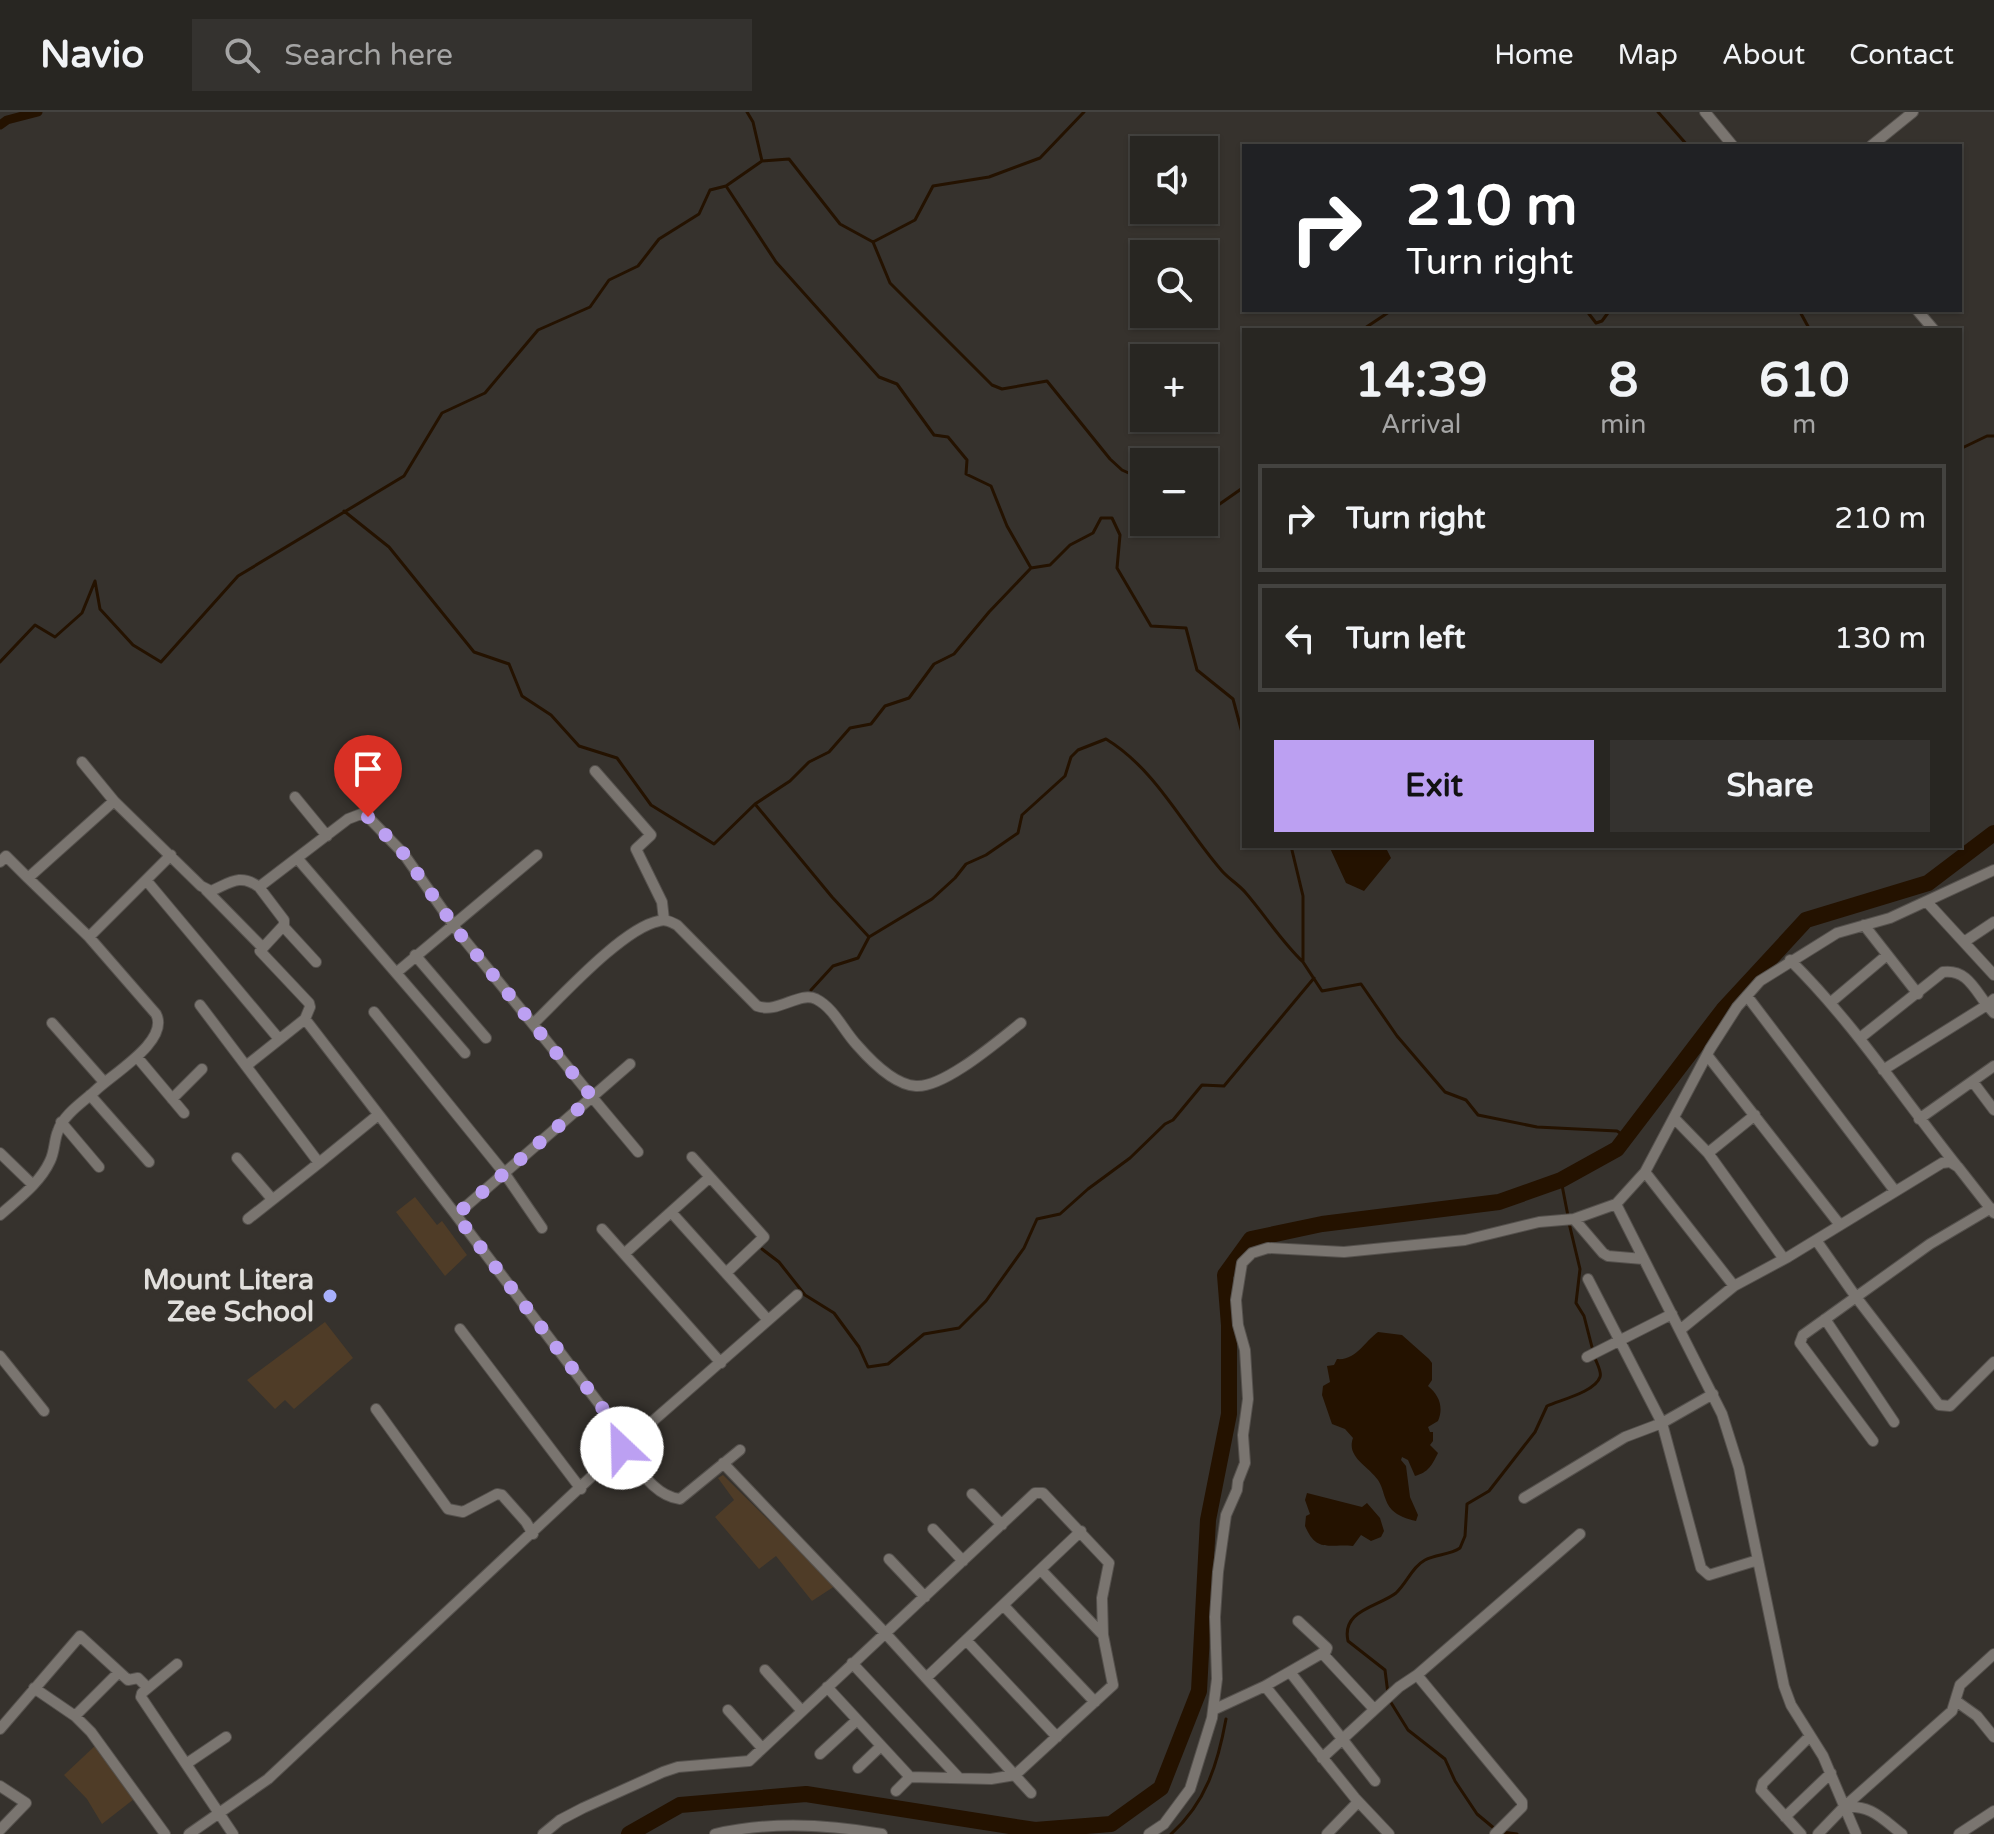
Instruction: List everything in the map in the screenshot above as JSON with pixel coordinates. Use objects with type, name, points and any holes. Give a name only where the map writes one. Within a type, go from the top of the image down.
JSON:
[{"type":"street","points":[[1705,112],[1731,144]]},
{"type":"street","points":[[1873,144],[1913,112]]},
{"type":"street","points":[[1919,312],[1932,328]]},
{"type":"street","points":[[82,762],[114,801],[263,948]]},
{"type":"street","points":[[595,771],[651,835],[636,849],[662,902],[664,920]]},
{"type":"street","points":[[295,797],[327,836]]},
{"type":"street","points":[[28,878],[114,801]]},
{"type":"street","points":[[259,887],[348,819],[361,814],[368,817],[403,853],[454,926],[638,1152]]},
{"type":"street","points":[[89,937],[171,855]]},
{"type":"street","points":[[396,973],[537,855]]},
{"type":"street","points":[[0,1215],[33,1185],[50,1162],[61,1122],[104,1082],[137,1057],[157,1033],[159,1019],[89,937],[2,856]]},
{"type":"street","points":[[297,858],[465,1053]]},
{"type":"street","points":[[1149,1834],[1164,1824],[1190,1789],[1213,1710],[1217,1679],[1215,1617],[1218,1572],[1226,1515],[1245,1463],[1243,1435],[1248,1399],[1245,1350],[1238,1325],[1236,1300],[1242,1263],[1252,1253],[1268,1248],[1344,1252],[1465,1240],[1539,1222],[1570,1219],[1616,1204],[1645,1172],[1707,1055],[1760,981],[1837,933],[1890,918],[1994,870]]},
{"type":"street","points":[[206,890],[211,891],[235,879],[248,879],[259,887],[284,920],[283,926],[260,951],[310,1007],[305,1019],[246,1066]]},
{"type":"street","points":[[146,880],[279,1039]]},
{"type":"street","points":[[1927,902],[1994,975]]},
{"type":"street","points":[[533,1024],[624,939],[664,920],[677,925],[757,1006],[772,1008],[809,997],[817,1000],[829,1009],[857,1046],[887,1074],[905,1084],[918,1087],[942,1078],[977,1057],[1021,1023]]},
{"type":"street","points":[[1964,942],[1994,922]]},
{"type":"street","points":[[1864,925],[1918,994]]},
{"type":"street","points":[[283,926],[316,962]]},
{"type":"street","points":[[415,955],[486,1038]]},
{"type":"street","points":[[1830,1003],[1887,955]]},
{"type":"street","points":[[1790,960],[1860,1038],[1992,1211],[1930,1244],[1803,1335],[1801,1345],[1873,1441]]},
{"type":"street","points":[[1860,1038],[1943,972],[1954,970],[1964,974],[1992,1005],[1883,1070]]},
{"type":"street","points":[[1747,996],[1895,1191]]},
{"type":"street","points":[[200,1005],[319,1163]]},
{"type":"street","points":[[374,1012],[505,1174],[542,1228]]},
{"type":"street","points":[[305,1019],[616,1426],[623,1437],[622,1448],[655,1488],[668,1498],[680,1499],[740,1450]]},
{"type":"street","points":[[52,1023],[104,1082]]},
{"type":"street","points":[[1707,1055],[1840,1225]]},
{"type":"street","points":[[137,1057],[184,1113]]},
{"type":"street","points":[[456,1215],[630,1064]]},
{"type":"street","points":[[1919,1119],[1994,1066]]},
{"type":"street","points":[[172,1099],[202,1069]]},
{"type":"street","points":[[1973,1082],[1994,1110]]},
{"type":"street","points":[[90,1095],[149,1162]]},
{"type":"street","points":[[248,1219],[378,1115]]},
{"type":"street","points":[[1708,1153],[1755,1115]]},
{"type":"street","points":[[1674,1118],[1708,1153],[1784,1259]]},
{"type":"street","points":[[61,1122],[99,1167]]},
{"type":"street","points":[[0,1153],[33,1185]]},
{"type":"street","points":[[692,1157],[764,1237],[726,1273]]},
{"type":"street","points":[[237,1158],[272,1199]]},
{"type":"street","points":[[1680,1330],[1734,1286],[1942,1163],[1950,1162],[1958,1167]]},
{"type":"street","points":[[1645,1172],[1734,1286]]},
{"type":"street","points":[[624,1254],[710,1177]]},
{"type":"street","points":[[1616,1204],[1722,1414],[1739,1468],[1784,1686],[1791,1705],[1831,1773],[1856,1834]]},
{"type":"street","points":[[671,1212],[768,1320]]},
{"type":"street","points":[[1570,1219],[1608,1256],[1643,1259]]},
{"type":"street","points":[[602,1229],[721,1363]]},
{"type":"street","points":[[1816,1240],[1939,1405],[1950,1406],[1994,1362]]},
{"type":"street","points":[[1588,1279],[1662,1423],[1702,1571],[1709,1575],[1758,1560]]},
{"type":"street","points":[[189,1834],[268,1779],[622,1448],[797,1295]]},
{"type":"street","points":[[1587,1357],[1672,1314]]},
{"type":"street","points":[[1825,1319],[1894,1422]]},
{"type":"street","points":[[460,1329],[581,1489]]},
{"type":"street","points":[[0,1356],[44,1411]]},
{"type":"street","points":[[1524,1498],[1625,1437],[1662,1423],[1713,1394]]},
{"type":"street","points":[[376,1409],[448,1509],[463,1512],[497,1494],[502,1495],[533,1534]]},
{"type":"street","points":[[723,1463],[886,1634],[1031,1793]]},
{"type":"street","points":[[543,1834],[560,1820],[583,1808],[663,1772],[678,1767],[749,1761],[1039,1492],[1046,1495],[1110,1565],[1102,1598],[1103,1635],[1113,1685]]},
{"type":"street","points":[[972,1494],[1002,1525]]},
{"type":"street","points":[[933,1529],[963,1561]]},
{"type":"street","points":[[926,1678],[1081,1531]]},
{"type":"street","points":[[1322,1758],[1377,1706],[1580,1534]]},
{"type":"street","points":[[889,1559],[925,1597]]},
{"type":"street","points":[[1041,1570],[1103,1635]]},
{"type":"street","points":[[1004,1606],[1095,1702]]},
{"type":"street","points":[[1213,1710],[1265,1686],[1327,1648],[1298,1621]]},
{"type":"street","points":[[0,1729],[80,1636],[128,1680],[138,1678],[147,1687]]},
{"type":"street","points":[[966,1640],[1057,1737]]},
{"type":"street","points":[[1322,1653],[1377,1706]]},
{"type":"street","points":[[1818,1834],[1952,1711],[1960,1685],[1994,1654]]},
{"type":"street","points":[[852,1663],[959,1778]]},
{"type":"street","points":[[177,1664],[147,1687],[141,1697],[233,1834]]},
{"type":"street","points":[[765,1670],[802,1711]]},
{"type":"street","points":[[75,1716],[119,1672]]},
{"type":"street","points":[[1290,1672],[1375,1781]]},
{"type":"street","points":[[827,1687],[910,1777],[991,1779],[1015,1775],[1123,1675]]},
{"type":"street","points":[[1417,1675],[1522,1802],[1522,1807],[1495,1834]]},
{"type":"street","points":[[1265,1686],[1358,1802],[1389,1834]]},
{"type":"street","points":[[34,1688],[75,1716],[106,1749],[165,1834]]},
{"type":"street","points":[[1956,1701],[1977,1716],[1994,1737]]},
{"type":"street","points":[[728,1710],[762,1748]]},
{"type":"street","points":[[820,1754],[857,1720]]},
{"type":"street","points":[[1801,1834],[1762,1794],[1761,1787],[1810,1736]]},
{"type":"street","points":[[186,1764],[226,1737]]},
{"type":"street","points":[[858,1768],[881,1746]]},
{"type":"street","points":[[1785,1817],[1831,1773]]},
{"type":"street","points":[[896,1791],[910,1777]]},
{"type":"street","points":[[0,1786],[26,1803],[0,1830]]},
{"type":"street","points":[[1327,1834],[1358,1802]]},
{"type":"street","points":[[1844,1807],[1869,1808],[1902,1834]]},
{"type":"street","points":[[1959,1834],[1994,1811]]},
{"type":"street","points":[[715,1834],[848,1828],[882,1834]]},
{"type":"shaded area","points":[[1330,848],[1386,848],[1391,858],[1364,891],[1346,883]]},
{"type":"shaded area","points":[[415,1197],[437,1225],[442,1221],[467,1255],[445,1276],[396,1212]]},
{"type":"shaded area","points":[[325,1322],[353,1358],[294,1409],[285,1400],[275,1409],[247,1380]]},
{"type":"shaded area","points":[[1378,1332],[1402,1335],[1432,1363],[1432,1380],[1428,1386],[1438,1397],[1441,1411],[1438,1421],[1428,1427],[1433,1432],[1430,1445],[1438,1453],[1430,1468],[1415,1476],[1408,1460],[1402,1457],[1401,1460],[1406,1466],[1410,1497],[1418,1515],[1416,1521],[1400,1516],[1389,1507],[1378,1480],[1355,1456],[1353,1438],[1345,1429],[1332,1424],[1322,1395],[1323,1386],[1330,1382],[1327,1366],[1334,1365],[1337,1359],[1355,1354]]},
{"type":"shaded area","points":[[723,1475],[835,1586],[812,1601],[776,1556],[759,1569],[715,1517],[734,1500],[718,1478]]},
{"type":"shaded area","points":[[1307,1493],[1362,1507],[1367,1503],[1380,1518],[1384,1531],[1381,1537],[1371,1541],[1361,1535],[1353,1546],[1319,1544],[1305,1526],[1306,1516],[1310,1514],[1305,1500]]},
{"type":"shaded area","points":[[98,1743],[134,1799],[102,1824],[87,1799],[64,1775]]},
{"type":"waterway","points":[[0,125],[7,120],[38,112]]},
{"type":"waterway","points":[[747,112],[753,122],[762,161],[789,159],[840,224],[873,242],[890,283],[992,385],[1002,389],[1047,381],[1110,459],[1130,474]]},
{"type":"waterway","points":[[873,242],[915,220],[933,186],[989,177],[1040,158],[1084,112]]},
{"type":"waterway","points":[[1658,112],[1686,144]]},
{"type":"waterway","points":[[762,161],[726,186],[776,262],[879,377],[897,384],[934,435],[948,437],[967,460],[966,474],[991,486],[1007,526],[1031,568],[1050,565],[1070,545],[1093,533],[1101,518],[1112,518],[1120,535],[1117,568],[1151,626],[1186,628],[1197,670],[1233,699],[1242,733]]},
{"type":"waterway","points":[[0,662],[35,625],[55,637],[82,613],[95,581],[100,609],[133,645],[161,662],[238,576],[404,476],[442,413],[485,393],[538,330],[590,307],[609,280],[638,266],[659,239],[699,214],[710,190],[726,186]]},
{"type":"waterway","points":[[1365,328],[1389,312]]},
{"type":"waterway","points":[[1588,312],[1596,323],[1602,321],[1609,312]]},
{"type":"waterway","points":[[1800,312],[1809,328]]},
{"type":"waterway","points":[[1962,448],[1987,436],[1994,436]]},
{"type":"waterway","points":[[1218,505],[1242,488]]},
{"type":"waterway","points":[[344,511],[389,547],[474,652],[509,664],[522,696],[551,715],[579,746],[617,758],[651,805],[714,844],[755,804],[790,781],[809,762],[829,752],[850,728],[871,724],[885,706],[909,698],[934,664],[954,654],[1031,568]]},
{"type":"waterway","points":[[869,937],[932,899],[966,864],[986,855],[1018,833],[1022,815],[1065,776],[1071,757],[1078,750],[1106,739],[1155,783],[1222,871],[1245,892],[1303,962]]},
{"type":"waterway","points":[[755,804],[869,937],[858,958],[833,966],[811,990]]},
{"type":"waterway","points":[[629,1834],[680,1805],[806,1794],[1035,1830],[1111,1824],[1161,1788],[1199,1691],[1208,1520],[1229,1414],[1229,1325],[1225,1275],[1251,1239],[1322,1224],[1499,1202],[1561,1180],[1617,1149],[1723,1010],[1806,920],[1928,883],[1994,833]]},
{"type":"waterway","points":[[1291,848],[1303,896],[1303,962],[1322,991],[1361,984],[1397,1036],[1445,1092],[1466,1100],[1478,1115],[1537,1127],[1617,1131],[1626,1137]]},
{"type":"waterway","points":[[762,1249],[779,1262],[805,1295],[834,1313],[859,1347],[868,1367],[888,1364],[924,1334],[959,1328],[986,1301],[1024,1248],[1037,1219],[1060,1214],[1130,1158],[1173,1120],[1202,1085],[1224,1086],[1314,978]]},
{"type":"waterway","points":[[1561,1180],[1568,1216]]},
{"type":"waterway","points":[[1569,1223],[1580,1269],[1576,1303],[1584,1316],[1593,1351]]},
{"type":"waterway","points":[[1388,1694],[1385,1670],[1348,1641],[1350,1622],[1355,1616],[1396,1593],[1420,1563],[1460,1548],[1465,1536],[1467,1504],[1489,1491],[1535,1432],[1547,1406],[1584,1391],[1597,1382],[1600,1373],[1595,1358]]},
{"type":"waterway","points":[[1390,1701],[1408,1730],[1445,1759],[1455,1781],[1477,1814],[1495,1829]]},
{"type":"waterway","points":[[1171,1834],[1202,1796],[1219,1751],[1226,1719]]},
{"type":"waterway","points":[[1502,1832],[1517,1834]]},
{"type":"place","name":"Mount Litera Zee School","points":[[330,1296]]},
{"type":"route","points":[[368,817],[403,853],[459,933],[592,1097],[456,1215],[616,1426],[623,1437],[622,1448]]}]
